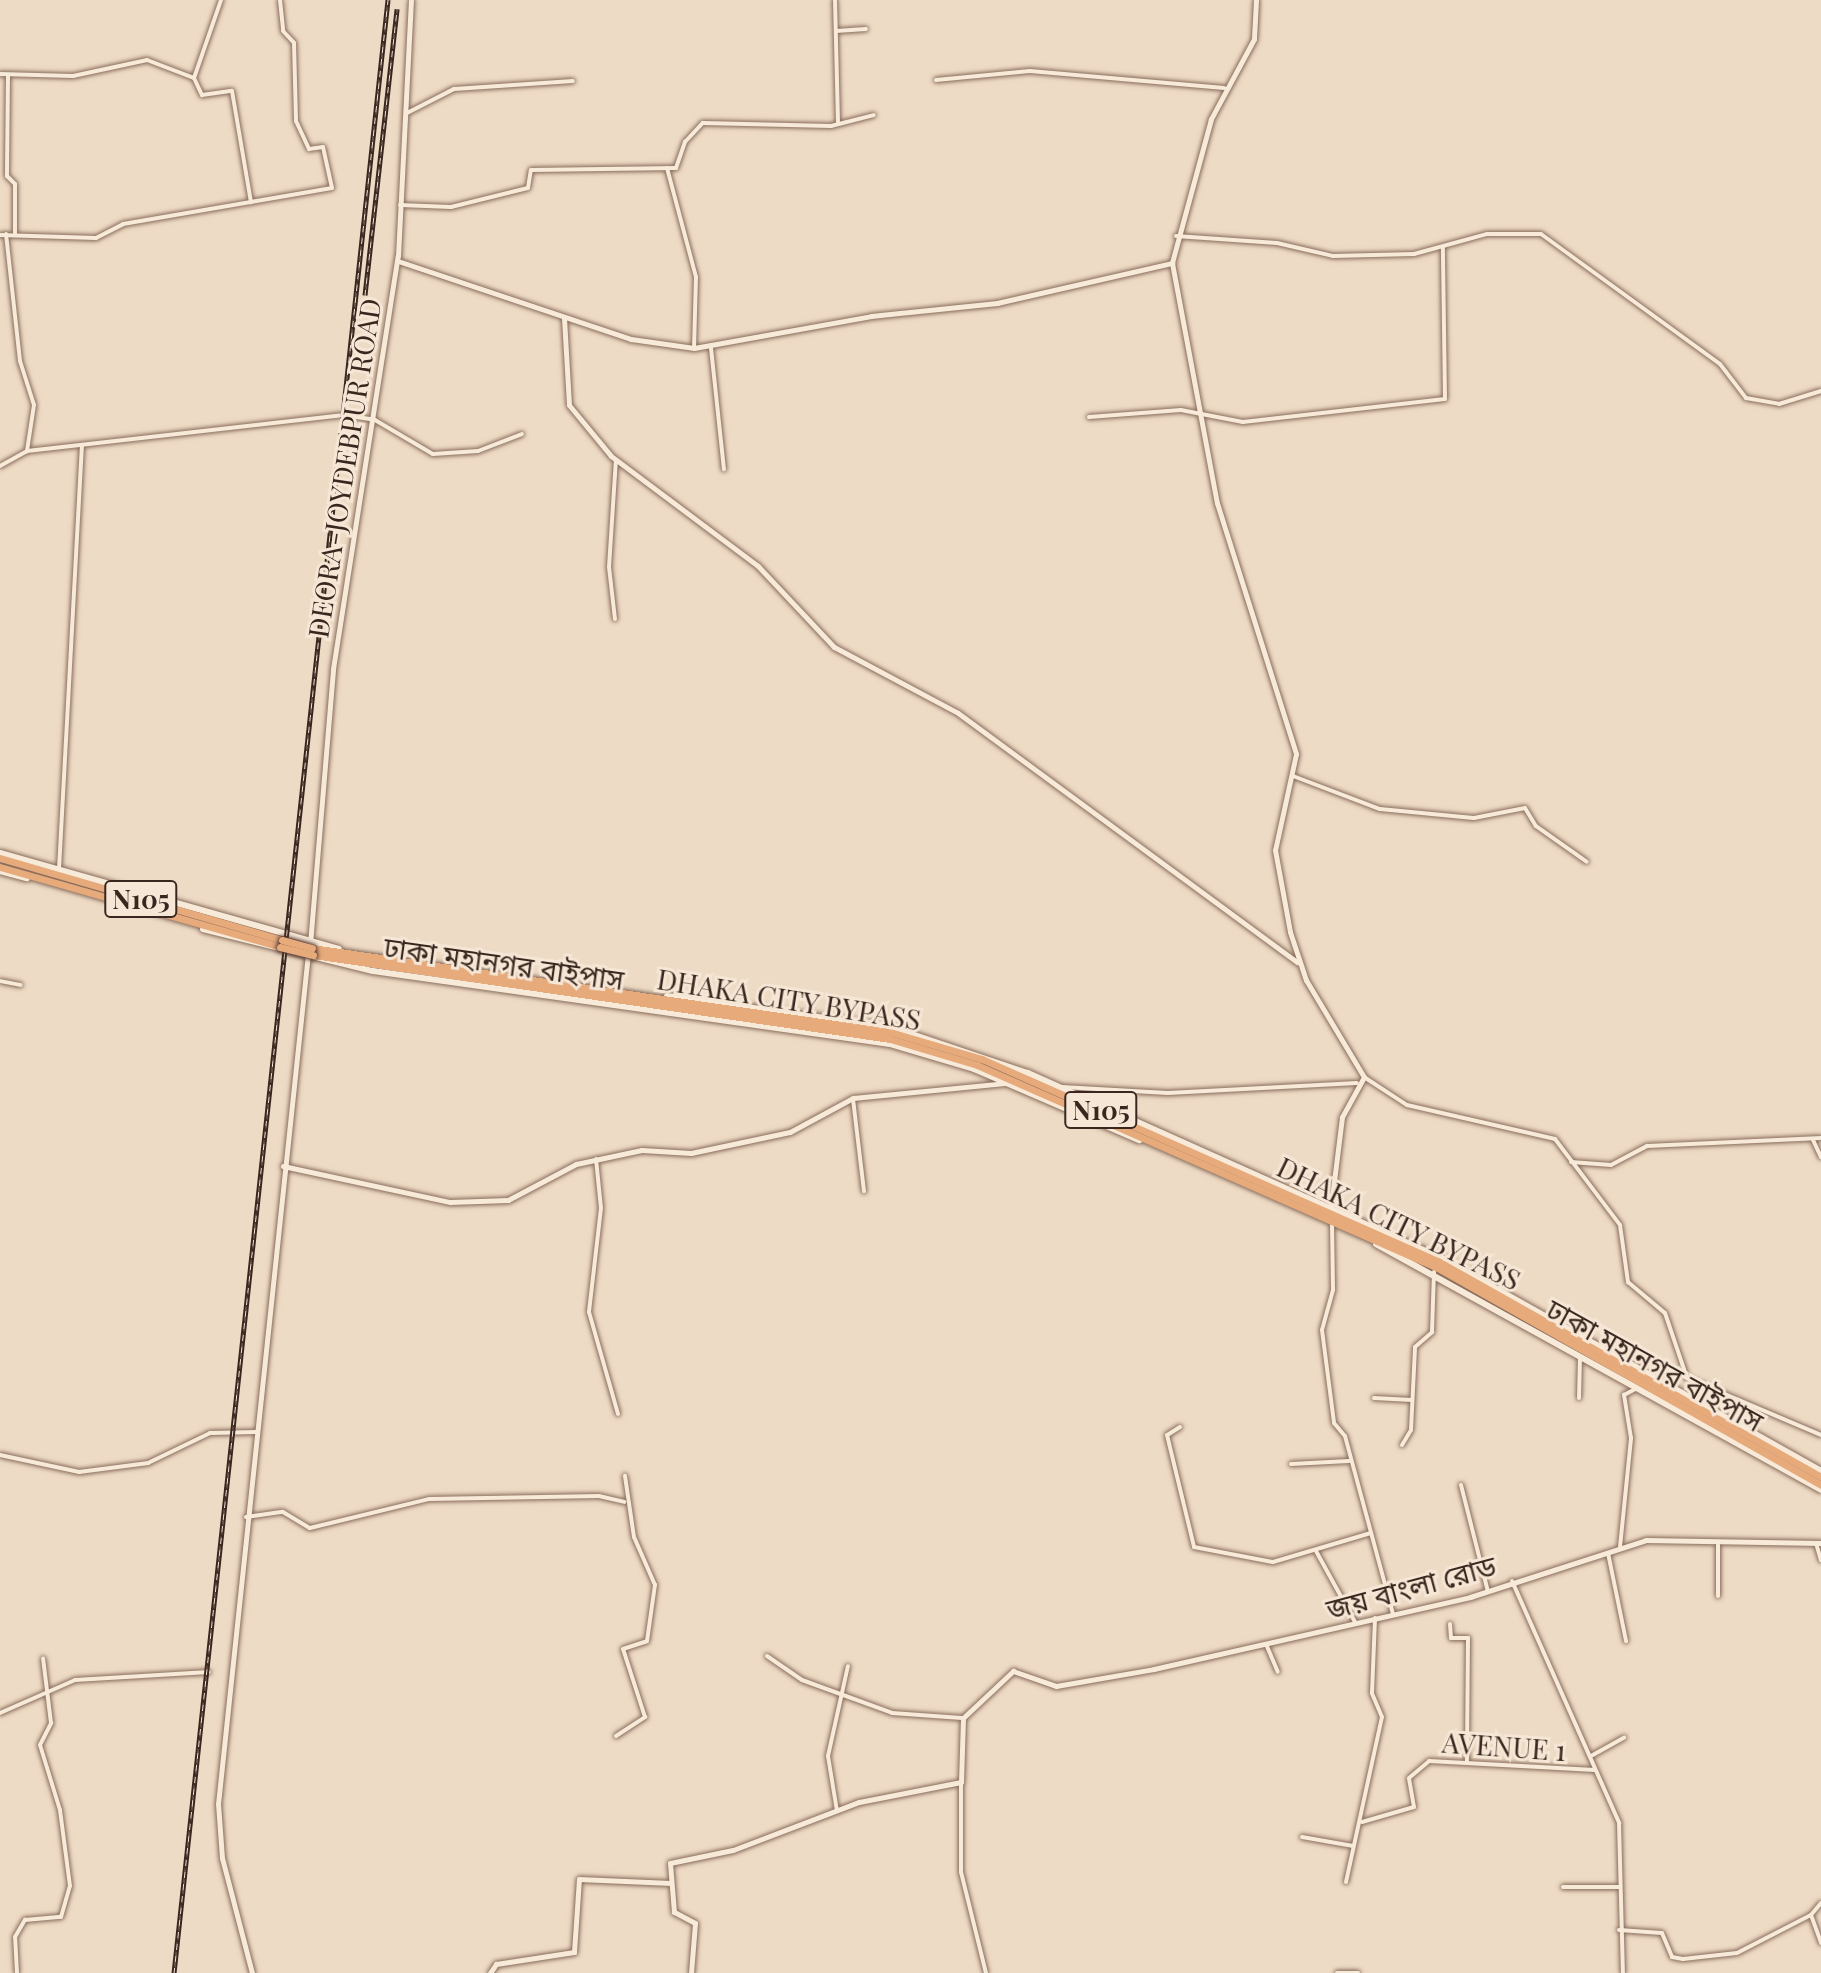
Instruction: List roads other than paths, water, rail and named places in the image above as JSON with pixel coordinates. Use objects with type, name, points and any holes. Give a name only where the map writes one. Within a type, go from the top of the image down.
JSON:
[{"type":"highway","name":"N105","points":[[0,856],[281,944]]},
{"type":"highway","name":"ঢাকা মহানগর বাইপাস","points":[[0,869],[310,951],[890,1039],[965,1060],[1436,1267],[1821,1488]]},
{"type":"highway","name":"DHAKA CITY BYPASS","points":[[310,951],[890,1032],[982,1059],[1438,1261],[1821,1477]]},
{"type":"main road","points":[[0,856],[59,869],[310,951],[891,1027],[1060,1087],[1331,1205],[1476,1276],[1821,1471]]},
{"type":"main road","points":[[0,869],[310,951],[890,1044],[1007,1083],[1332,1223],[1434,1272],[1821,1488]]},
{"type":"street","points":[[221,0],[194,78],[200,94],[234,93],[251,202]]},
{"type":"street","points":[[27,451],[34,405],[20,361],[3,235],[15,233],[84,240],[123,224],[332,188],[323,147],[309,149],[295,118],[294,46],[283,31],[280,0]]},
{"type":"street","name":"DEORA-JOYDEBPUR ROAD","points":[[252,1973],[218,1820],[283,1166],[310,951],[333,669],[398,261],[411,0]]},
{"type":"street","points":[[835,0],[838,124]]},
{"type":"street","points":[[1256,0],[1254,39],[1224,88],[1176,236],[1172,263],[1217,503],[1296,754],[1275,850],[1298,963],[1364,1077],[1407,1105],[1553,1137],[1623,1230],[1628,1282],[1665,1313],[1687,1378],[1821,1435]]},
{"type":"street","points":[[836,31],[866,29]]},
{"type":"street","points":[[0,74],[73,76],[147,60],[194,78]]},
{"type":"street","points":[[936,80],[1030,71],[1224,88]]},
{"type":"street","points":[[8,75],[15,233]]},
{"type":"street","points":[[407,113],[454,89],[573,81]]},
{"type":"street","points":[[400,205],[451,207],[528,188],[531,170],[678,166],[701,123],[838,124],[874,115]]},
{"type":"street","points":[[667,168],[696,277],[694,348]]},
{"type":"street","points":[[1176,236],[1277,243],[1333,256],[1443,247],[1487,234],[1541,234],[1720,364],[1746,398],[1779,404],[1821,391]]},
{"type":"street","points":[[1089,417],[1168,410],[1243,422],[1445,399],[1443,247]]},
{"type":"street","points":[[398,261],[653,345],[694,348],[711,348],[871,316],[997,303],[1172,263]]},
{"type":"street","points":[[564,318],[569,405],[616,460],[758,566],[834,647],[958,713],[1298,963]]},
{"type":"street","points":[[711,348],[724,469]]},
{"type":"street","points":[[0,466],[27,451],[82,447],[290,419],[375,420],[433,454],[478,451],[522,434]]},
{"type":"street","points":[[59,869],[82,447]]},
{"type":"street","points":[[615,619],[609,567],[616,460]]},
{"type":"street","points":[[1293,776],[1380,809],[1474,818],[1525,808],[1536,826],[1587,862]]},
{"type":"street","points":[[0,981],[21,985]]},
{"type":"street","points":[[1331,1205],[1337,1136],[1357,1083],[1364,1077]]},
{"type":"street","points":[[283,1166],[450,1202],[513,1199],[596,1159],[642,1150],[691,1153],[790,1132],[853,1098],[1007,1083]]},
{"type":"street","points":[[1060,1087],[1168,1093],[1357,1083]]},
{"type":"street","points":[[853,1098],[864,1191]]},
{"type":"street","points":[[1571,1162],[1611,1165],[1647,1146],[1821,1138]]},
{"type":"street","points":[[1813,1140],[1821,1157]]},
{"type":"street","points":[[596,1159],[601,1208],[589,1312],[618,1414]]},
{"type":"street","points":[[1332,1223],[1333,1290],[1322,1330],[1334,1423],[1349,1461],[1393,1614]]},
{"type":"street","points":[[1402,1445],[1412,1400],[1416,1345],[1432,1332],[1434,1272]]},
{"type":"street","points":[[1579,1398],[1580,1355]]},
{"type":"street","points":[[1620,1547],[1631,1438],[1624,1395],[1640,1387]]},
{"type":"street","points":[[1374,1398],[1412,1400]]},
{"type":"street","points":[[1180,1427],[1167,1435],[1194,1547],[1255,1563],[1316,1551],[1371,1533]]},
{"type":"street","points":[[0,1455],[71,1473],[148,1463],[213,1432],[256,1432]]},
{"type":"street","points":[[1291,1464],[1349,1461]]},
{"type":"street","points":[[616,1736],[645,1717],[623,1649],[647,1641],[655,1585],[624,1502],[625,1476]]},
{"type":"street","points":[[1461,1485],[1488,1592]]},
{"type":"street","points":[[246,1517],[283,1512],[310,1528],[429,1499],[599,1496],[624,1502]]},
{"type":"street","name":"জয় বাংলা রোড","points":[[963,1718],[1013,1671],[1056,1686],[1266,1644],[1488,1592],[1512,1581],[1607,1551],[1654,1540],[1718,1545],[1819,1543]]},
{"type":"street","points":[[1819,1543],[1821,1560]]},
{"type":"street","points":[[1718,1545],[1718,1596]]},
{"type":"street","points":[[1316,1551],[1355,1622]]},
{"type":"street","points":[[1607,1551],[1626,1641]]},
{"type":"street","points":[[1512,1581],[1620,1825],[1619,1930],[1623,1973]]},
{"type":"street","points":[[1346,1882],[1353,1846],[1362,1822],[1382,1717],[1372,1693],[1375,1618]]},
{"type":"street","points":[[1450,1624],[1451,1638],[1468,1638],[1467,1763]]},
{"type":"street","points":[[1266,1644],[1278,1672]]},
{"type":"street","points":[[767,1656],[843,1694],[892,1713],[963,1718],[961,1872],[986,1973]]},
{"type":"street","points":[[17,1973],[15,1937],[25,1920],[61,1917],[70,1886],[60,1810],[40,1745],[51,1723],[51,1693],[43,1658]]},
{"type":"street","points":[[837,1811],[828,1756],[848,1666]]},
{"type":"street","points":[[0,1713],[75,1680],[209,1672]]},
{"type":"street","points":[[1591,1756],[1624,1738]]},
{"type":"street","name":"AVENUE 1","points":[[1362,1822],[1414,1807],[1409,1780],[1421,1764],[1467,1763],[1595,1770]]},
{"type":"street","points":[[691,1973],[695,1923],[675,1914],[671,1862],[733,1850],[837,1811],[961,1782]]},
{"type":"street","points":[[1302,1837],[1353,1846]]},
{"type":"street","points":[[490,1973],[496,1964],[574,1952],[579,1879],[671,1883]]},
{"type":"street","points":[[1563,1887],[1620,1887]]},
{"type":"street","points":[[1619,1930],[1662,1933],[1672,1957],[1683,1959],[1737,1953],[1811,1915],[1821,1903]]},
{"type":"street","points":[[1811,1915],[1821,1943]]},
{"type":"street","points":[[1337,1973],[1358,1973]]},
{"type":"railway","points":[[174,1973],[388,0]]},
{"type":"railway","points":[[365,295],[397,9]]}]
